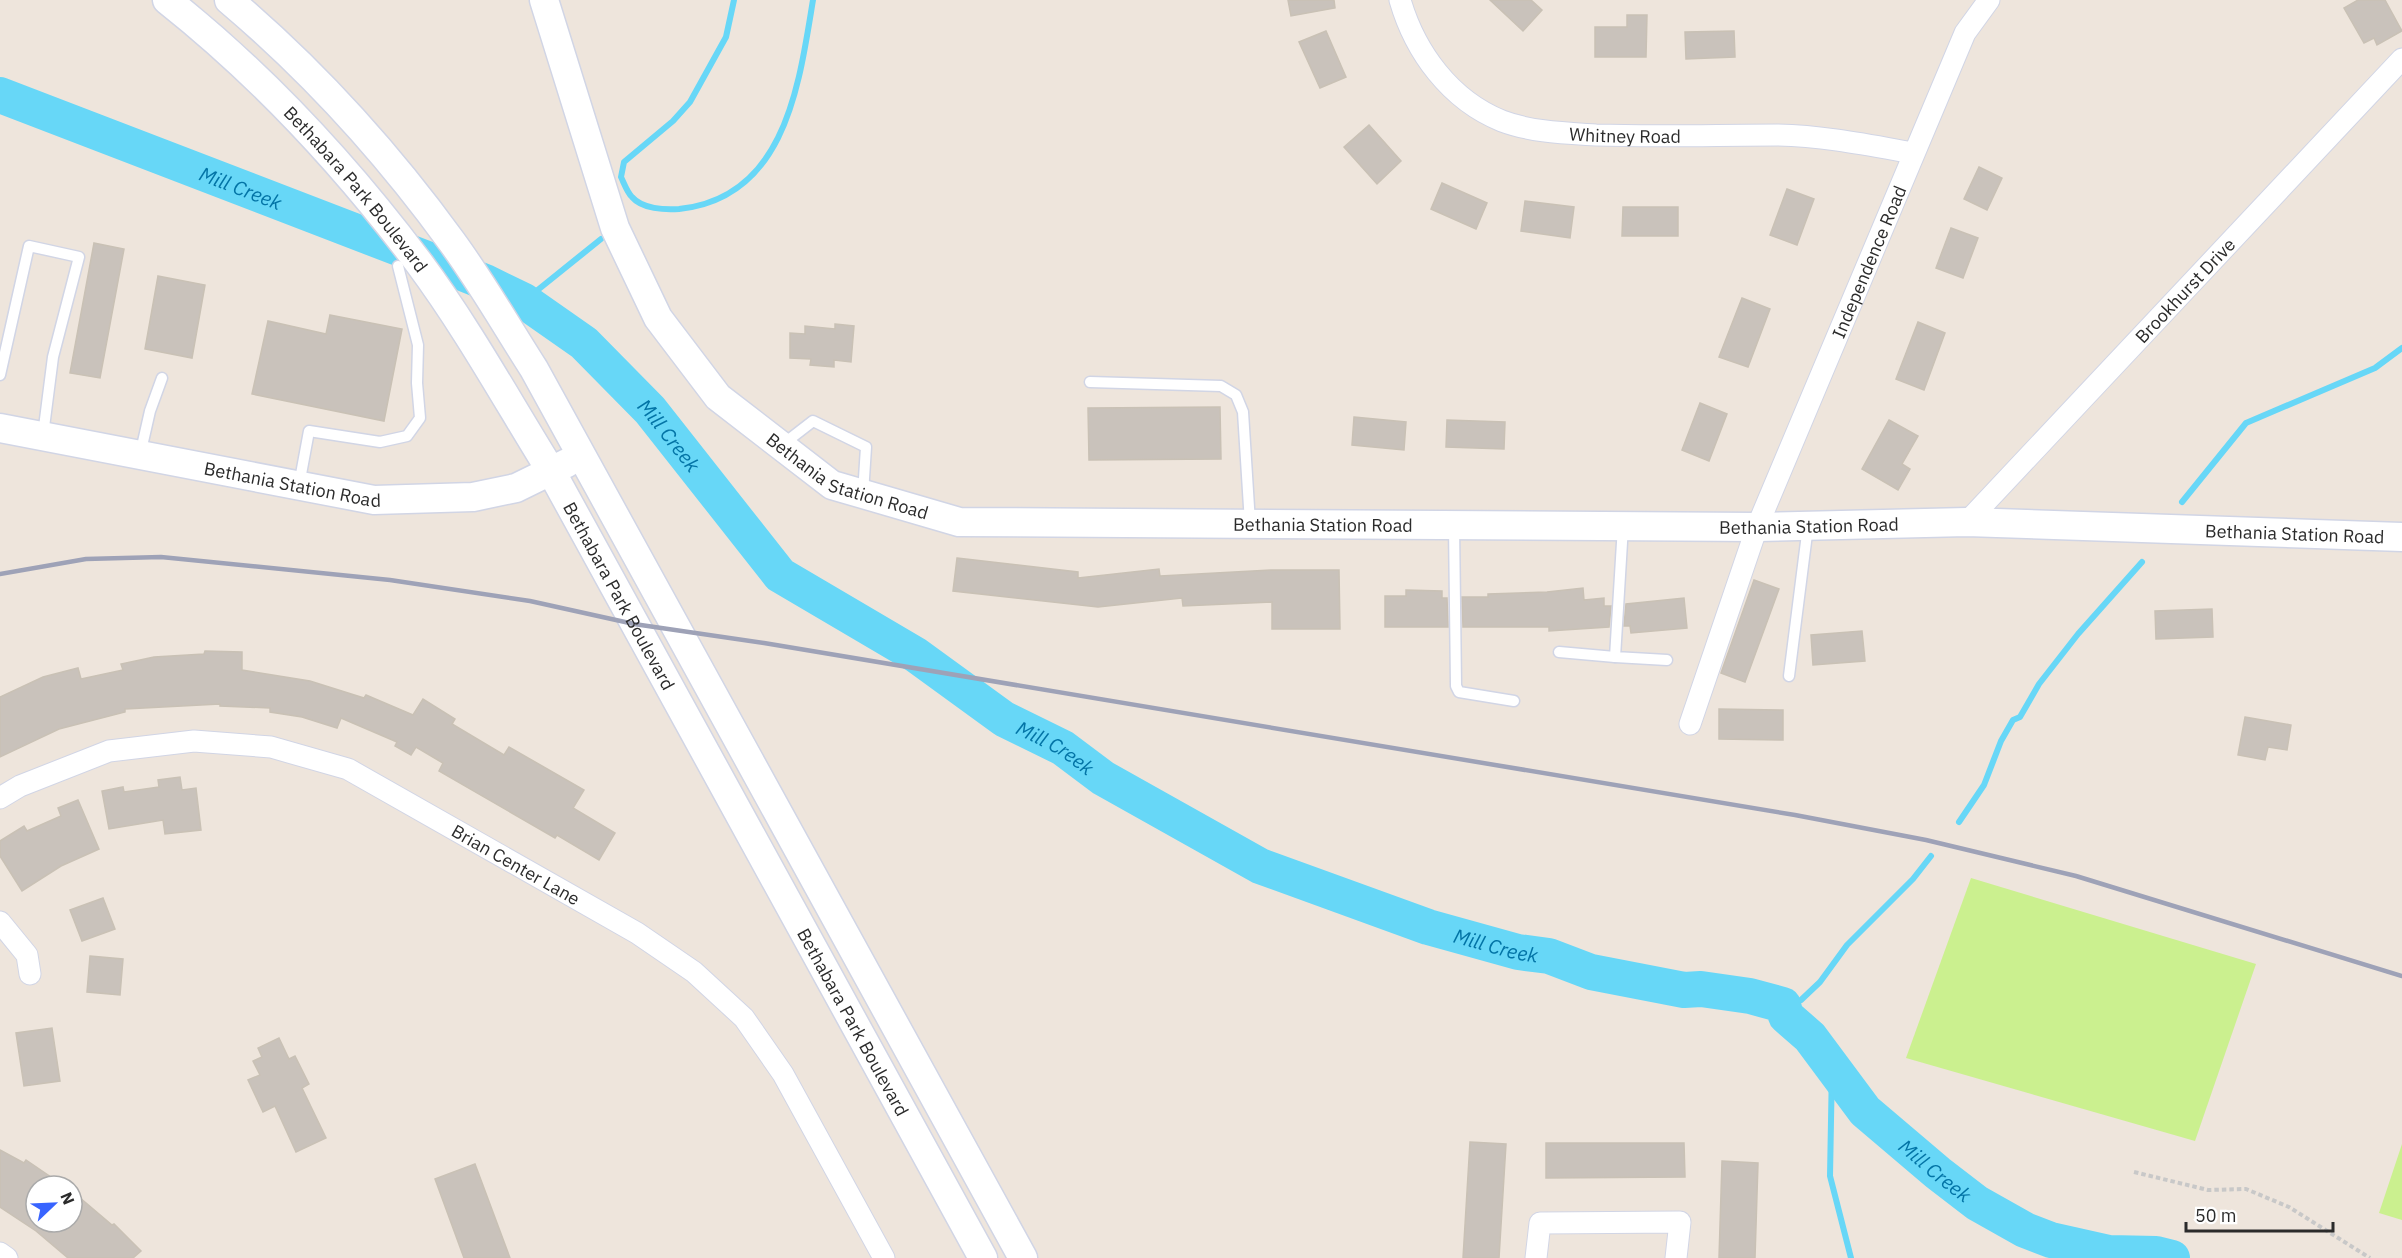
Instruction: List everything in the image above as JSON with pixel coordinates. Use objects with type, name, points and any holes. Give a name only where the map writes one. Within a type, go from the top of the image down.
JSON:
[{"type":"street","name":"Bethabara Park Boulevard","points":[[167,0],[232,54],[294,115],[381,215],[420,264],[480,356],[551,471],[983,1258]]},
{"type":"street","name":"Bethabara Park Boulevard","points":[[229,0],[325,90],[364,135],[453,243],[534,369],[1023,1258]]},
{"type":"street","name":"Bethania Station Road","points":[[544,0],[615,228],[658,318],[718,397],[832,485],[959,522],[1757,527],[1967,522],[2402,537]]},
{"type":"street","name":"Whitney Road","points":[[1400,0],[1417,44],[1432,66],[1457,93],[1479,109],[1503,121],[1528,128],[1564,133],[1636,136],[1780,135],[1833,138],[1913,153]]},
{"type":"street","name":"Independence Road","points":[[1690,724],[1757,527],[1965,33],[1989,0]]},
{"type":"street","name":"Brookhurst Drive","points":[[1967,522],[2402,59]]},
{"type":"street","name":"Bethania Station Road","points":[[0,428],[374,500],[473,497],[516,488],[582,455]]},
{"type":"street","name":"Brian Center Lane","points":[[0,798],[20,786],[109,751],[194,741],[271,747],[348,769],[637,933],[694,972],[744,1018],[783,1074],[884,1258]]},
{"type":"street","points":[[0,922],[27,955],[30,974]]},
{"type":"street","points":[[1536,1258],[1540,1223],[1680,1222],[1677,1258]]},
{"type":"street","points":[[0,1253],[7,1258]]},
{"type":"lane","points":[[0,375],[29,246],[79,257],[53,357],[43,436]]},
{"type":"lane","points":[[299,486],[309,430],[380,442],[407,436],[420,418],[417,383],[418,345],[398,266]]},
{"type":"lane","points":[[140,455],[150,411],[162,378]]},
{"type":"lane","points":[[1090,382],[1221,386],[1236,395],[1243,412],[1250,524]]},
{"type":"lane","points":[[781,446],[813,421],[866,447],[863,494]]},
{"type":"lane","points":[[1454,525],[1456,687],[1459,692],[1514,701]]},
{"type":"lane","points":[[1615,657],[1623,526]]},
{"type":"lane","points":[[1789,676],[1808,526]]},
{"type":"lane","points":[[1559,652],[1667,660]]},
{"type":"path","points":[[2134,1172],[2208,1190],[2246,1189],[2289,1207],[2370,1258]]},
{"type":"green space","points":[[1971,878],[2256,964],[2195,1141],[1906,1058]]},
{"type":"green space","points":[[2402,1144],[2402,1220],[2379,1213]]},
{"type":"building","points":[[1288,0],[1334,0],[1335,8],[1291,16]]},
{"type":"building","points":[[1490,0],[1531,0],[1542,10],[1523,31]]},
{"type":"building","points":[[2358,0],[2385,0],[2402,31],[2377,45],[2374,38],[2364,43],[2344,8]]},
{"type":"building","points":[[1627,15],[1647,15],[1646,57],[1595,57],[1595,27],[1627,27]]},
{"type":"building","points":[[1326,31],[1346,77],[1320,88],[1299,42]]},
{"type":"building","points":[[1734,31],[1735,57],[1686,59],[1685,32]]},
{"type":"building","points":[[1369,125],[1401,161],[1377,184],[1344,147]]},
{"type":"building","points":[[1979,167],[2002,178],[1987,210],[1964,199]]},
{"type":"building","points":[[1442,183],[1487,203],[1476,229],[1431,209]]},
{"type":"building","points":[[1787,189],[1814,199],[1797,245],[1770,235]]},
{"type":"building","points":[[1525,201],[1574,207],[1570,238],[1521,231]]},
{"type":"building","points":[[1623,207],[1678,207],[1678,236],[1622,236]]},
{"type":"building","points":[[1951,228],[1978,238],[1963,278],[1936,268]]},
{"type":"building","points":[[94,243],[124,249],[100,378],[70,373]]},
{"type":"building","points":[[158,276],[205,285],[192,358],[145,349]]},
{"type":"building","points":[[1742,298],[1770,309],[1748,367],[1719,357]]},
{"type":"building","points":[[330,315],[402,329],[384,421],[252,394],[268,321],[326,334]]},
{"type":"building","points":[[1918,322],[1945,333],[1924,390],[1896,379]]},
{"type":"building","points":[[835,324],[854,326],[851,362],[834,360],[834,367],[810,365],[811,359],[790,358],[790,333],[805,334],[805,326],[835,329]]},
{"type":"building","points":[[1700,403],[1727,414],[1709,461],[1682,450]]},
{"type":"building","points":[[1220,407],[1221,459],[1089,460],[1088,408]]},
{"type":"building","points":[[1354,417],[1406,422],[1404,450],[1352,445]]},
{"type":"building","points":[[1447,420],[1505,422],[1504,449],[1446,447]]},
{"type":"building","points":[[1889,420],[1918,436],[1902,464],[1910,469],[1898,490],[1862,469]]},
{"type":"building","points":[[957,558],[1078,572],[1078,578],[1159,569],[1160,576],[1271,570],[1339,570],[1340,629],[1272,629],[1272,602],[1183,606],[1182,598],[1098,607],[953,591]]},
{"type":"building","points":[[1754,580],[1779,589],[1745,682],[1721,673]]},
{"type":"building","points":[[1583,588],[1584,600],[1604,598],[1604,606],[1611,606],[1609,627],[1549,631],[1549,627],[1463,627],[1462,597],[1488,597],[1488,594]]},
{"type":"building","points":[[1406,590],[1442,591],[1442,598],[1447,598],[1448,627],[1385,627],[1385,596],[1406,596]]},
{"type":"building","points":[[1684,598],[1687,628],[1631,633],[1630,626],[1624,626],[1626,604]]},
{"type":"building","points":[[2212,609],[2213,637],[2156,639],[2155,611]]},
{"type":"building","points":[[1862,631],[1865,661],[1813,665],[1811,635]]},
{"type":"building","points":[[205,651],[242,652],[242,670],[310,681],[364,698],[366,695],[413,715],[423,699],[455,719],[452,724],[504,755],[509,747],[584,790],[573,808],[615,833],[599,860],[557,835],[555,838],[439,771],[443,763],[416,747],[411,755],[395,746],[397,742],[341,718],[337,728],[302,717],[270,712],[270,708],[220,706],[220,704],[125,709],[125,712],[59,729],[0,757],[0,697],[43,677],[78,668],[81,679],[123,670],[121,664],[154,657],[204,654]]},
{"type":"building","points":[[1719,709],[1783,710],[1783,740],[1719,739]]},
{"type":"building","points":[[2245,717],[2291,725],[2287,750],[2268,747],[2265,760],[2238,755]]},
{"type":"building","points":[[180,777],[182,790],[196,788],[201,830],[165,834],[163,820],[109,829],[102,791],[123,787],[124,792],[159,787],[158,780]]},
{"type":"building","points":[[78,800],[99,849],[61,866],[22,891],[0,856],[0,841],[24,826],[27,831],[61,816],[58,808]]},
{"type":"building","points":[[103,898],[115,929],[82,941],[70,910]]},
{"type":"building","points":[[90,956],[123,959],[120,995],[87,992]]},
{"type":"building","points":[[52,1028],[60,1081],[24,1086],[16,1033]]},
{"type":"building","points":[[279,1038],[289,1059],[295,1056],[309,1084],[302,1088],[326,1138],[296,1152],[275,1106],[263,1112],[248,1080],[260,1075],[253,1061],[262,1057],[258,1048]]},
{"type":"building","points":[[1470,1142],[1506,1144],[1499,1258],[1463,1258]]},
{"type":"building","points":[[1546,1143],[1684,1143],[1685,1177],[1546,1178]]},
{"type":"building","points":[[0,1150],[24,1163],[26,1160],[46,1174],[24,1174],[24,1223],[0,1207]]},
{"type":"building","points":[[1722,1161],[1758,1163],[1755,1258],[1719,1258]]},
{"type":"building","points":[[475,1164],[510,1258],[464,1258],[435,1179]]},
{"type":"building","points":[[84,1201],[112,1225],[114,1224],[141,1251],[133,1258],[68,1258],[40,1234],[84,1234]]},
{"type":"waterway","points":[[734,0],[726,37],[690,102],[673,121],[624,162],[621,177],[630,195],[642,204],[661,209],[679,209],[715,200],[743,184],[765,160],[781,132],[793,100],[813,0]]},
{"type":"waterway","name":"Mill Creek","points":[[0,95],[427,259],[485,282],[524,301],[584,343],[650,410],[780,575],[916,655],[1004,719],[1063,748],[1103,778],[1260,866],[1428,927],[1518,952],[1549,956],[1591,972],[1684,990],[1701,989],[1750,996],[1783,1005],[1786,1016],[1810,1037],[1865,1111],[1977,1203],[2025,1230],[2051,1240],[2109,1253],[2156,1254],[2172,1258]]},
{"type":"waterway","points":[[524,301],[601,239]]},
{"type":"waterway","points":[[2182,502],[2246,423],[2375,368],[2402,348]]},
{"type":"waterway","points":[[1959,822],[1984,785],[2001,741],[2013,720],[2020,717],[2039,684],[2078,634],[2142,562]]},
{"type":"waterway","points":[[1783,1005],[1801,1000],[1820,982],[1847,945],[1913,879],[1931,856]]},
{"type":"waterway","points":[[1832,1066],[1830,1176],[1851,1258]]},
{"type":"railway","points":[[0,574],[86,559],[161,557],[390,580],[530,601],[634,624],[764,643],[1795,815],[1926,840],[2076,876],[2402,976]]}]
